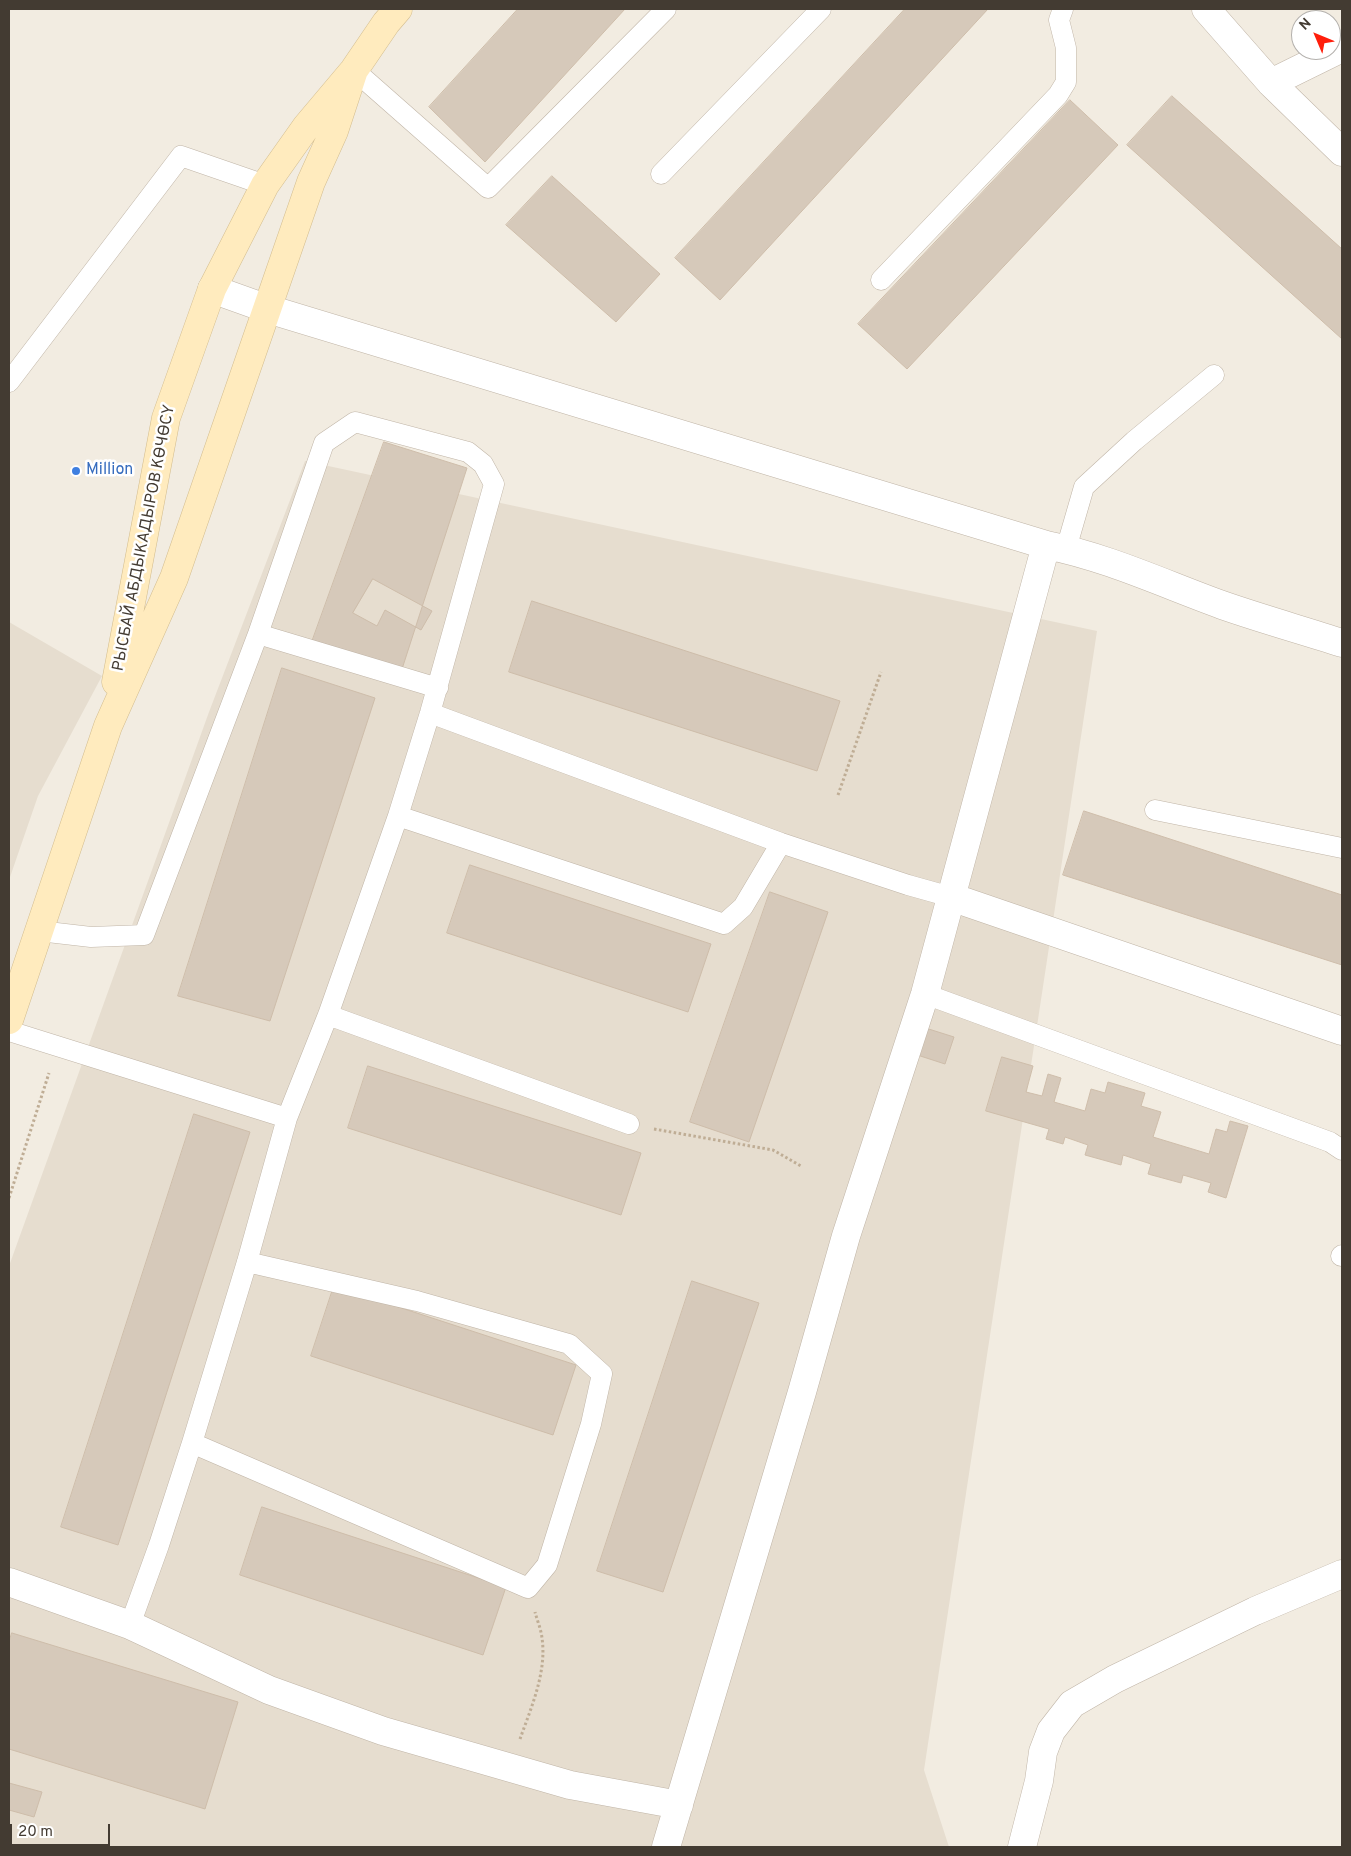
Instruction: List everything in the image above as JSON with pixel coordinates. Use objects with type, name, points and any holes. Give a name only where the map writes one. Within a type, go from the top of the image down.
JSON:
[{"type":"main road","name":"РЫСБАЙ АБДЫКАДЫРОВ КӨЧӨСҮ","points":[[108,726],[166,418],[212,289],[265,185],[306,127],[354,70],[386,23],[398,9]]},
{"type":"main road","name":"РЫСБАЙ АБДЫКАДЫРОВ КӨЧӨСҮ","points":[[9,1020],[108,726],[174,578],[311,182],[334,131],[354,70]]},
{"type":"street","points":[[1206,9],[1271,83],[1342,152]]},
{"type":"street","points":[[1271,83],[1342,48]]},
{"type":"street","points":[[212,289],[268,309],[1056,547],[1135,572],[1224,606],[1342,643]]},
{"type":"street","points":[[666,1847],[802,1392],[846,1236],[925,994],[951,897],[1056,547]]},
{"type":"street","points":[[951,897],[1342,1031]]},
{"type":"street","points":[[1022,1847],[1039,1781],[1043,1752],[1051,1731],[1072,1704],[1115,1680],[1255,1611],[1342,1574]]},
{"type":"street","points":[[9,1582],[130,1626],[269,1690],[383,1731],[570,1785],[679,1806]]},
{"type":"lane","points":[[354,70],[488,188],[666,9]]},
{"type":"lane","points":[[662,174],[821,9]]},
{"type":"lane","points":[[881,280],[1058,95],[1066,82],[1066,48],[1059,20],[1064,9]]},
{"type":"lane","points":[[9,382],[181,156],[265,185]]},
{"type":"lane","points":[[1056,547],[1084,487],[1134,441],[1214,375]]},
{"type":"lane","points":[[39,931],[91,937],[144,935],[258,634],[324,442],[355,422],[468,452],[483,464],[494,484],[438,688],[398,816],[328,1015],[287,1118],[247,1262],[192,1443],[160,1545],[130,1626]]},
{"type":"lane","points":[[258,634],[438,688]]},
{"type":"lane","points":[[430,713],[781,843],[908,886],[951,897]]},
{"type":"lane","points":[[1155,810],[1342,848]]},
{"type":"lane","points":[[398,816],[724,924],[743,907],[781,843]]},
{"type":"lane","points":[[925,994],[1330,1142],[1342,1150]]},
{"type":"lane","points":[[328,1015],[629,1124]]},
{"type":"lane","points":[[9,1031],[287,1118]]},
{"type":"lane","points":[[192,1443],[528,1588],[547,1565],[592,1424],[602,1374],[569,1344],[417,1300],[247,1262]]},
{"type":"path","points":[[838,795],[881,672]]},
{"type":"path","points":[[9,1198],[44,1094],[56,1046]]},
{"type":"path","points":[[629,1124],[773,1150],[801,1166]]},
{"type":"path","points":[[509,1767],[532,1708],[543,1653],[542,1637],[528,1588]]},
{"type":"shaded area","points":[[305,461],[1097,631],[924,1770],[949,1847],[9,1847],[9,1266],[209,712]]},
{"type":"shaded area","points":[[9,622],[102,676],[38,796],[9,880]]},
{"type":"building","points":[[518,9],[625,9],[485,162],[429,107]]},
{"type":"building","points":[[905,9],[988,9],[720,300],[675,258]]},
{"type":"building","points":[[1172,96],[1342,249],[1342,339],[1127,145]]},
{"type":"building","points":[[1070,100],[1118,145],[907,369],[858,324]]},
{"type":"building","points":[[552,176],[660,274],[616,322],[506,225]]},
{"type":"building","points":[[384,442],[467,468],[402,669],[312,642]]},
{"type":"building","points":[[373,579],[432,611],[421,630],[385,610],[377,626],[353,613]]},
{"type":"building","points":[[532,601],[840,701],[817,771],[509,672]]},
{"type":"building","points":[[282,668],[375,698],[270,1021],[178,996]]},
{"type":"building","points":[[1084,811],[1342,895],[1342,965],[1063,875]]},
{"type":"building","points":[[470,865],[711,944],[688,1012],[447,933]]},
{"type":"building","points":[[770,892],[828,912],[749,1142],[690,1122]]},
{"type":"building","points":[[916,1025],[954,1037],[945,1064],[908,1052]]},
{"type":"building","points":[[1002,1057],[1033,1066],[1026,1092],[1042,1096],[1048,1074],[1061,1078],[1054,1102],[1085,1111],[1091,1089],[1105,1093],[1108,1082],[1145,1093],[1141,1106],[1161,1112],[1153,1137],[1209,1154],[1216,1129],[1227,1132],[1230,1121],[1248,1126],[1226,1198],[1208,1192],[1211,1183],[1183,1175],[1181,1183],[1148,1174],[1151,1164],[1123,1155],[1121,1165],[1085,1155],[1088,1145],[1065,1137],[1063,1144],[1046,1139],[1049,1129],[986,1111]]},
{"type":"building","points":[[368,1066],[641,1153],[621,1215],[348,1128]]},
{"type":"building","points":[[194,1114],[250,1132],[118,1545],[61,1527]]},
{"type":"building","points":[[692,1281],[759,1303],[663,1592],[597,1571]]},
{"type":"building","points":[[334,1286],[576,1365],[553,1435],[311,1356]]},
{"type":"building","points":[[262,1507],[506,1587],[483,1655],[240,1575]]},
{"type":"building","points":[[12,1633],[238,1702],[205,1809],[9,1749],[9,1642]]},
{"type":"building","points":[[9,1783],[42,1792],[34,1817],[9,1810]]},
{"type":"place","name":"Million","points":[[76,471]]}]
